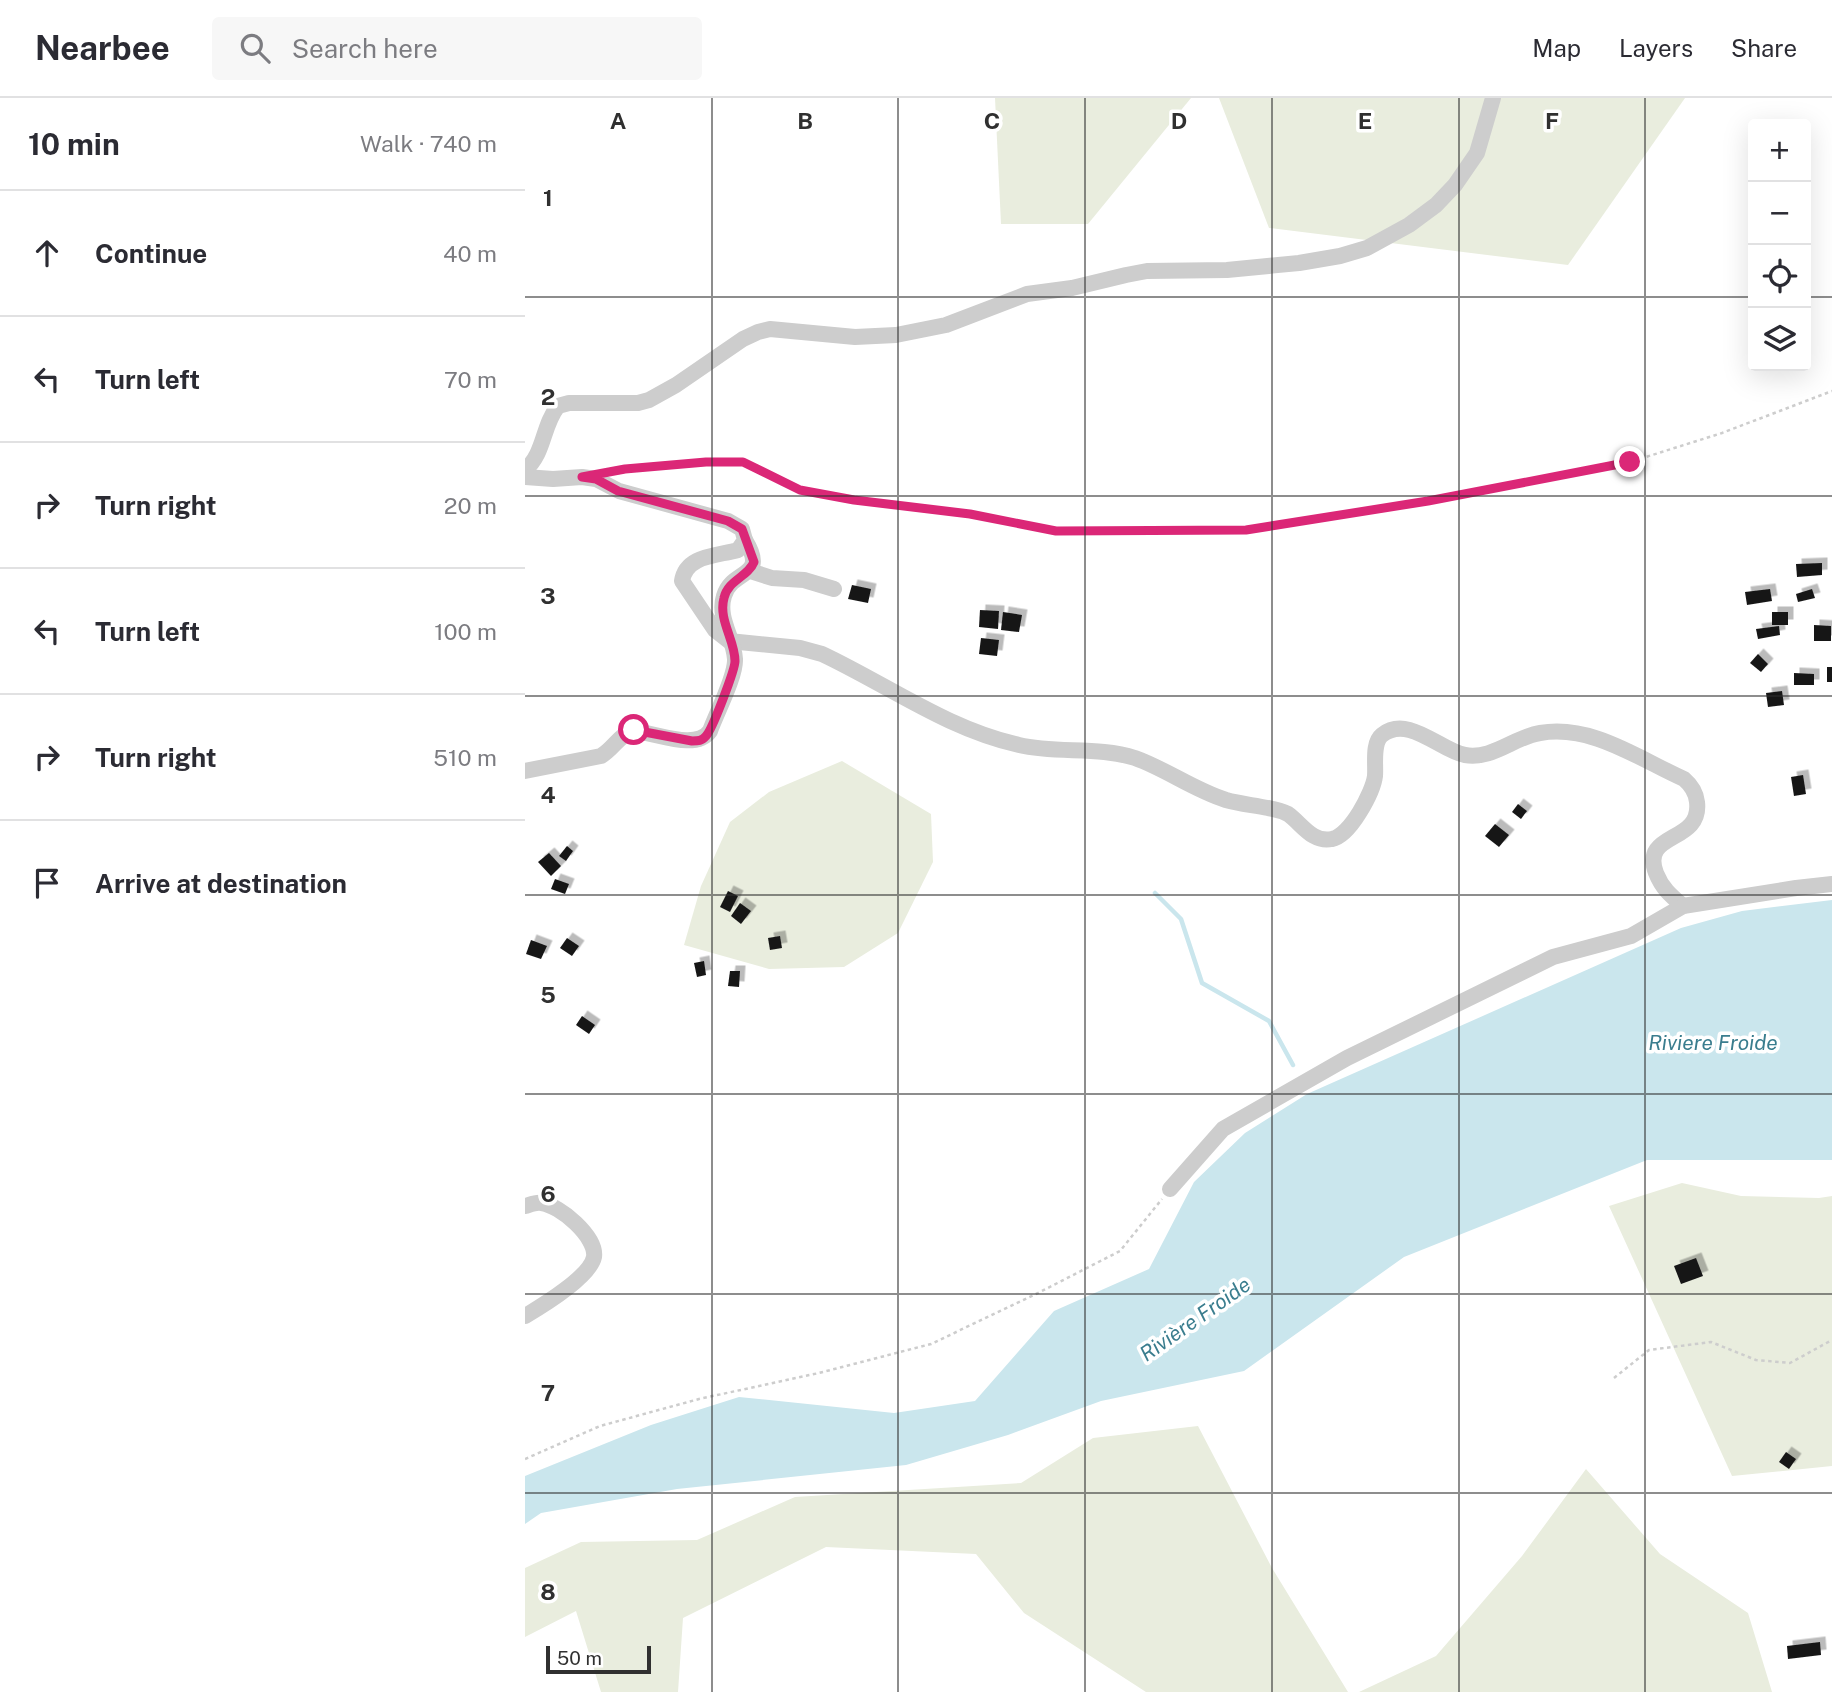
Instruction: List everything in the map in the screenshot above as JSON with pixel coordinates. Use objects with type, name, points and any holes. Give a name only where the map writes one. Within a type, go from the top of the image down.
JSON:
[{"type":"street","points":[[525,470],[541,450],[549,421],[558,406],[563,403],[638,403],[649,400],[758,332],[784,329],[855,337],[896,335],[946,326],[1027,294],[1072,288],[1147,271],[1299,264],[1367,248],[1409,225],[1436,205],[1455,185],[1478,153],[1493,98]]},
{"type":"street","points":[[525,477],[596,479],[618,491],[728,521],[742,529],[754,562],[750,571],[731,584],[724,596],[723,613],[735,659],[733,675],[710,732],[705,738],[692,741],[631,730],[601,756],[525,771]]},
{"type":"street","points":[[745,540],[738,550],[699,560],[684,571],[682,581],[715,630],[729,641],[800,648],[823,654],[962,727],[1018,745],[1133,757],[1224,800],[1286,813],[1312,835],[1321,839],[1342,835],[1356,820],[1374,779],[1378,741],[1383,734],[1394,730],[1424,734],[1444,747],[1466,756],[1485,755],[1542,732],[1585,735],[1623,748],[1684,779],[1694,791],[1698,807],[1693,824],[1661,844],[1654,852],[1653,863],[1665,892],[1683,906]]},
{"type":"street","points":[[750,571],[772,578],[804,580],[834,589]]},
{"type":"street","points":[[1170,1189],[1223,1129],[1347,1058],[1553,957],[1631,936],[1683,906],[1832,884]]},
{"type":"street","points":[[525,1206],[541,1202],[565,1214],[590,1237],[594,1257],[585,1274],[525,1316]]},
{"type":"path","points":[[582,477],[625,469],[743,462],[800,490],[854,500],[970,514],[1056,531],[1246,530],[1428,501],[1630,462],[1722,433],[1832,391]]},
{"type":"path","points":[[525,1459],[600,1426],[699,1399],[819,1373],[931,1344],[1120,1251],[1170,1189]]},
{"type":"path","points":[[1614,1378],[1649,1350],[1711,1342],[1756,1360],[1790,1363],[1832,1340]]},
{"type":"shaded area","points":[[995,98],[1191,98],[1088,224],[1001,224]]},
{"type":"shaded area","points":[[1219,98],[1685,98],[1568,265],[1269,228]]},
{"type":"shaded area","points":[[842,761],[931,814],[933,862],[898,933],[844,967],[769,969],[684,945],[701,886],[730,822],[769,792]]},
{"type":"shaded area","points":[[1682,1183],[1741,1196],[1832,1196],[1832,1466],[1732,1476],[1609,1206]]},
{"type":"shaded area","points":[[1198,1426],[1272,1568],[1348,1692],[1146,1692],[1024,1613],[976,1554],[826,1547],[683,1618],[678,1692],[601,1692],[576,1611],[525,1637],[525,1568],[581,1542],[697,1540],[795,1497],[1021,1483],[1093,1438]]},
{"type":"shaded area","points":[[1586,1469],[1660,1554],[1748,1613],[1772,1692],[1359,1692],[1436,1656],[1522,1556]]},
{"type":"water","name":"Riviere Froide","points":[[1832,900],[1832,1160],[1647,1160],[1404,1257],[1244,1371],[1101,1401],[1008,1435],[906,1465],[677,1489],[541,1513],[525,1524],[525,1476],[651,1425],[739,1397],[894,1413],[975,1401],[1054,1311],[1149,1269],[1194,1182],[1245,1133],[1307,1094],[1681,928],[1742,911]]},
{"type":"building","points":[[1822,563],[1822,575],[1797,577],[1796,564]]},
{"type":"building","points":[[852,585],[871,589],[868,603],[848,599]]},
{"type":"building","points":[[1770,589],[1772,601],[1747,605],[1745,592]]},
{"type":"building","points":[[1812,589],[1815,598],[1798,602],[1796,594]]},
{"type":"building","points":[[980,610],[999,611],[998,629],[979,627]]},
{"type":"building","points":[[1003,612],[1022,615],[1019,632],[1001,630]]},
{"type":"building","points":[[1772,612],[1788,612],[1788,625],[1772,625]]},
{"type":"building","points":[[1814,625],[1831,626],[1831,641],[1814,641]]},
{"type":"building","points":[[1779,626],[1780,635],[1758,639],[1756,629]]},
{"type":"building","points":[[981,638],[999,640],[997,656],[979,654]]},
{"type":"building","points":[[1758,654],[1768,664],[1761,672],[1750,663]]},
{"type":"building","points":[[1827,667],[1832,667],[1832,682],[1827,682]]},
{"type":"building","points":[[1794,673],[1814,674],[1814,685],[1794,685]]},
{"type":"building","points":[[1782,691],[1784,705],[1768,707],[1766,693]]},
{"type":"building","points":[[1803,775],[1806,794],[1794,796],[1791,777]]},
{"type":"building","points":[[1518,804],[1527,811],[1521,819],[1512,812]]},
{"type":"building","points":[[1495,824],[1509,835],[1499,847],[1485,836]]},
{"type":"building","points":[[567,846],[573,851],[566,861],[559,856]]},
{"type":"building","points":[[549,853],[561,866],[551,876],[538,862]]},
{"type":"building","points":[[555,879],[569,884],[565,894],[551,889]]},
{"type":"building","points":[[728,891],[738,896],[730,912],[720,907]]},
{"type":"building","points":[[740,903],[751,911],[741,924],[731,916]]},
{"type":"building","points":[[780,936],[782,948],[770,950],[768,938]]},
{"type":"building","points":[[567,938],[579,946],[572,956],[560,948]]},
{"type":"building","points":[[531,940],[547,946],[541,959],[526,954]]},
{"type":"building","points":[[704,961],[706,975],[697,977],[694,963]]},
{"type":"building","points":[[730,971],[740,971],[739,987],[728,986]]},
{"type":"building","points":[[582,1016],[595,1025],[589,1034],[576,1025]]},
{"type":"building","points":[[1696,1258],[1703,1276],[1681,1284],[1674,1266]]},
{"type":"building","points":[[1786,1452],[1796,1459],[1789,1469],[1779,1462]]},
{"type":"building","points":[[1820,1642],[1821,1655],[1788,1659],[1787,1646]]},
{"type":"waterway","points":[[1155,893],[1181,919],[1202,983],[1269,1021],[1293,1065]]},
{"type":"route","points":[[634,730],[692,741],[700,741],[710,732],[733,675],[735,659],[723,613],[724,596],[731,584],[750,571],[754,562],[742,529],[728,521],[618,491],[596,479],[582,477],[625,469],[706,462],[743,462],[800,490],[854,500],[970,514],[1056,531],[1246,530],[1428,501],[1630,462]]},
{"type":"water label","name":"Rivière Froide","points":[[1195,1319]]}]
